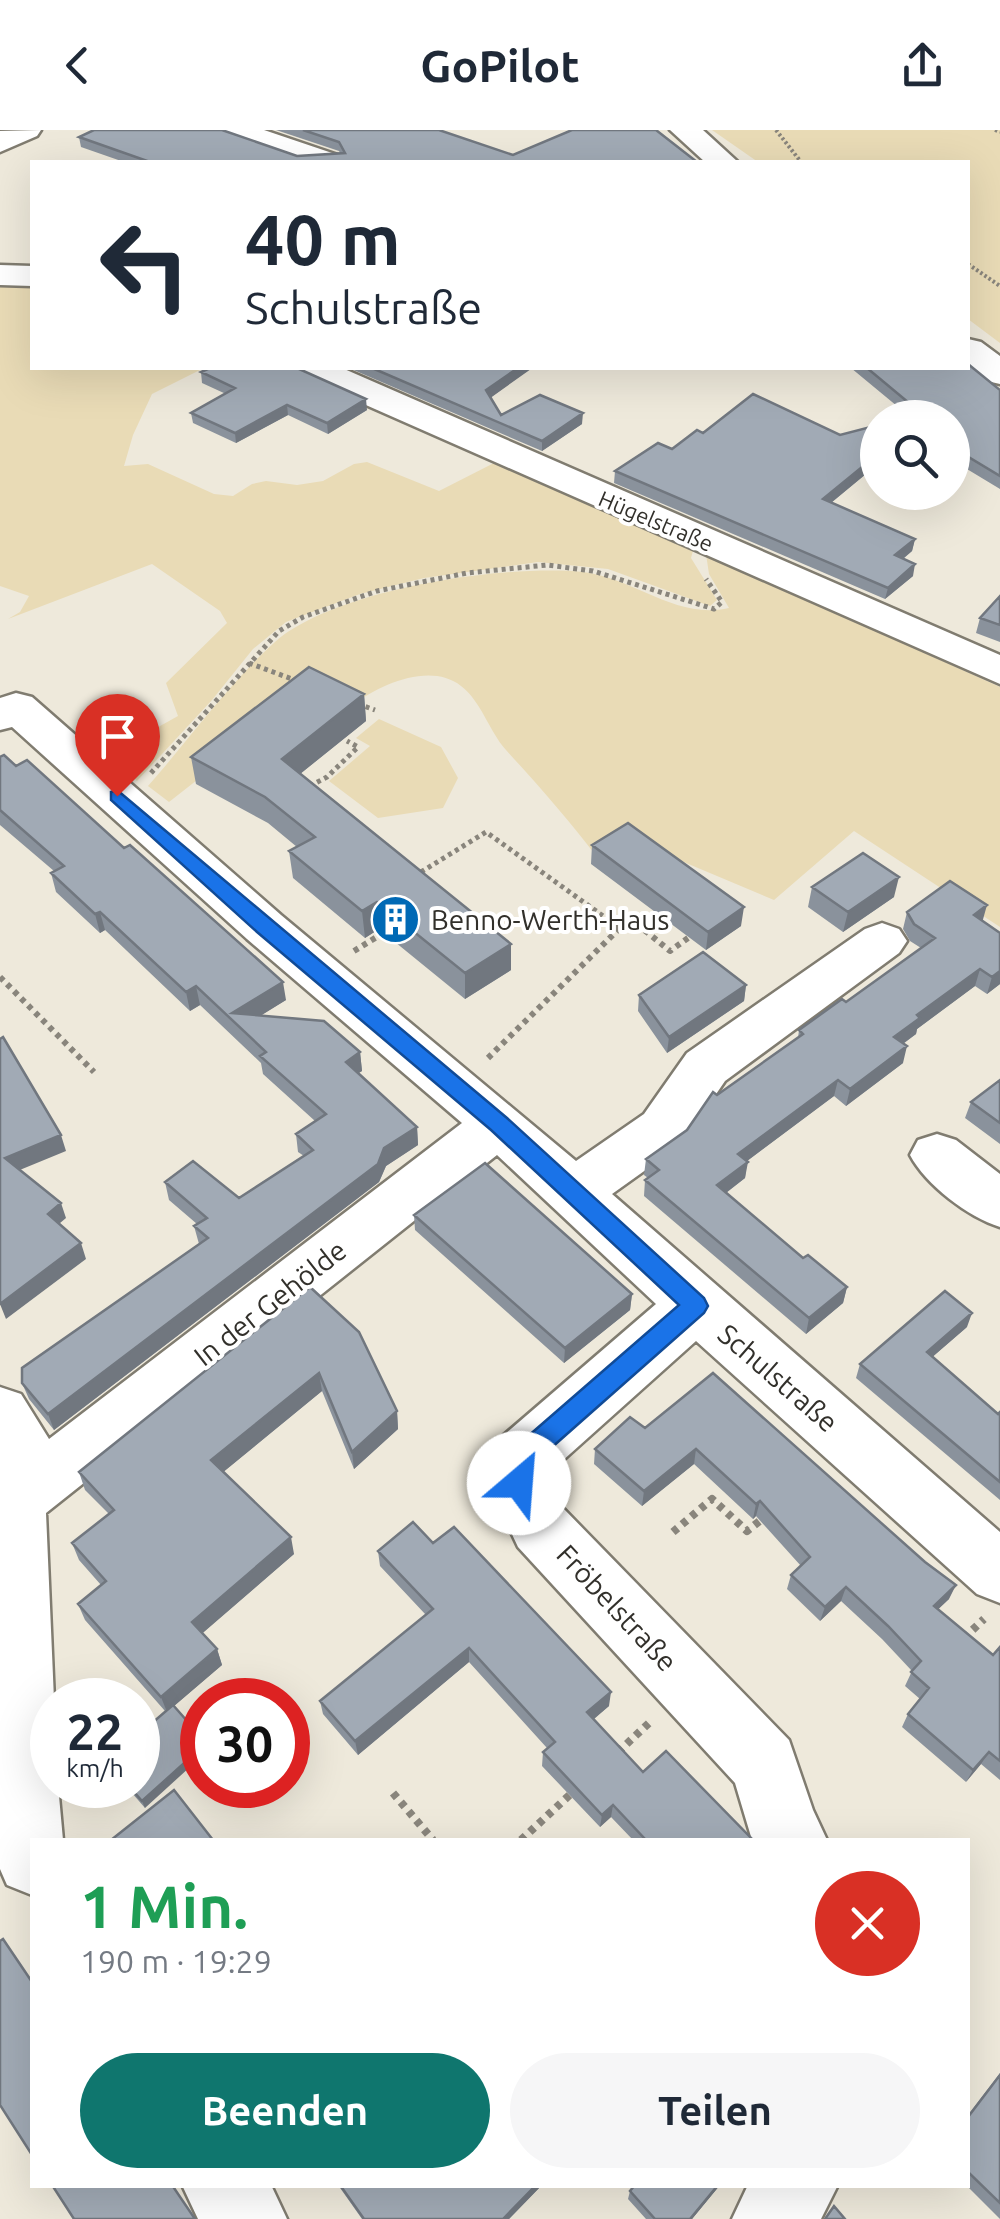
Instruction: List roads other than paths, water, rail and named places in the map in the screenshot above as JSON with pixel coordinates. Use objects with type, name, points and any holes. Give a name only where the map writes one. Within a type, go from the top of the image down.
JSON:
[{"type":"street","points":[[0,143],[26,130]]},
{"type":"street","points":[[235,130],[321,160]]},
{"type":"street","points":[[684,130],[718,158]]},
{"type":"street","points":[[0,276],[30,276]]},
{"type":"street","points":[[970,351],[1000,373]]},
{"type":"street","name":"Hügelstraße","points":[[317,370],[1000,671]]},
{"type":"street","name":"Schulstraße","points":[[8,711],[117,796],[264,927],[499,1124],[696,1306],[1000,1573]]},
{"type":"street","points":[[574,1191],[664,1129],[706,1067],[844,949]]},
{"type":"street","name":"In der Gehölde","points":[[30,1851],[24,1825],[14,1500],[499,1124]]},
{"type":"street","points":[[937,1155],[1000,1205]]},
{"type":"street","name":"Fröbelstraße","points":[[696,1306],[520,1459],[519,1483],[540,1526],[765,1764],[784,1829],[791,1838]]},
{"type":"street","points":[[0,1413],[40,1482]]},
{"type":"street","points":[[224,2188],[247,2219]]},
{"type":"street","points":[[772,2219],[796,2188]]},
{"type":"place","name":"Benno-Werth-Haus","points":[[396,920]]}]
